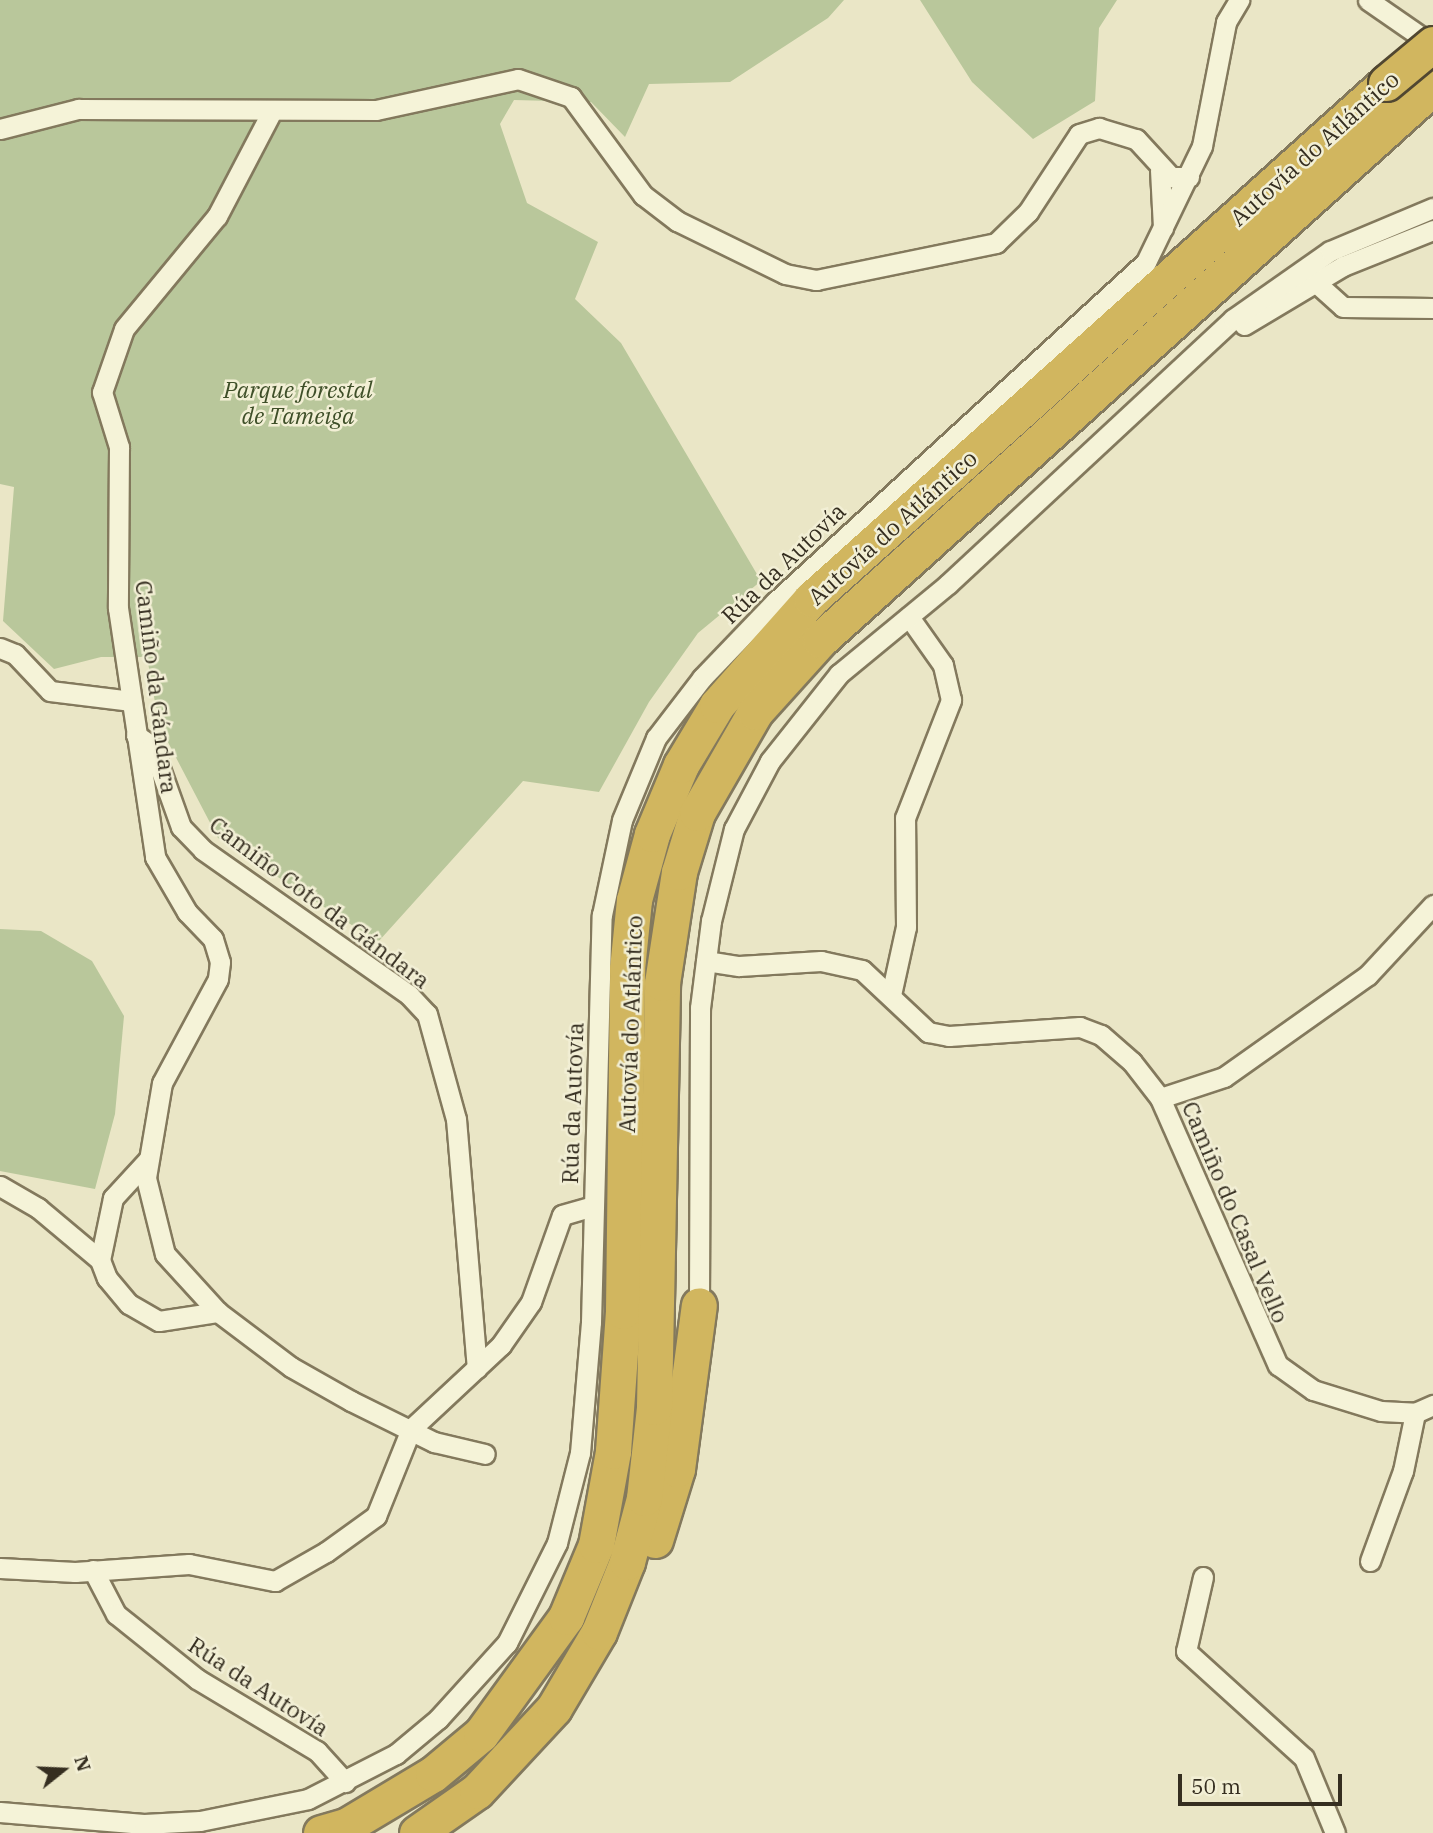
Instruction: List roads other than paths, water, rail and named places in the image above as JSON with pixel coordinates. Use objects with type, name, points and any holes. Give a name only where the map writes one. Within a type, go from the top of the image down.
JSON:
[{"type":"highway","name":"Autovía do Atlántico","points":[[417,1833],[477,1791],[554,1709],[599,1632],[644,1498],[654,1407],[662,983],[679,872],[697,813],[755,712],[821,639],[1410,92],[1433,44]]},
{"type":"highway","name":"Autovía do Atlántico","points":[[321,1833],[346,1826],[433,1774],[481,1734],[566,1616],[596,1545],[613,1451],[623,1311],[627,969],[634,900],[652,834],[681,765],[760,652],[923,498],[1022,408],[1410,92]]},
{"type":"highway","points":[[1022,408],[1068,337]]},
{"type":"highway","points":[[775,602],[923,498]]},
{"type":"highway","points":[[554,1709],[600,1657],[639,1589],[677,1469],[699,1305]]},
{"type":"street","name":"Rúa da Autovía","points":[[0,1812],[144,1824],[200,1821],[271,1809],[345,1782],[396,1754],[472,1684],[507,1643],[543,1575],[580,1453],[594,1206],[603,915],[622,820],[656,738],[702,678],[775,602],[933,455],[1131,279],[1163,234],[1189,177],[1210,117],[1226,22],[1239,0]]},
{"type":"street","points":[[1368,0],[1433,44]]},
{"type":"street","points":[[0,129],[78,109],[376,110],[518,79],[556,87],[571,97],[643,195],[677,221],[785,274],[816,280],[996,243],[1028,212],[1079,134],[1099,128],[1136,139],[1160,170],[1163,234]]},
{"type":"street","name":"Camiño da Gándara","points":[[272,111],[217,216],[124,329],[107,370],[102,392],[119,447],[118,608],[155,856],[187,912],[214,939],[219,962],[218,979],[162,1083],[148,1160],[155,1230],[165,1254],[218,1312],[291,1367],[434,1442],[485,1454]]},
{"type":"street","points":[[1160,170],[1189,177]]},
{"type":"street","points":[[699,1305],[706,961],[734,829],[769,761],[839,674],[948,584],[1201,351],[1307,275],[1433,208]]},
{"type":"street","points":[[1379,250],[1433,221]]},
{"type":"street","points":[[1307,275],[1433,230]]},
{"type":"street","points":[[1307,275],[1356,310],[1433,308]]},
{"type":"street","points":[[891,995],[906,927],[905,818],[951,700],[943,665],[909,618]]},
{"type":"street","points":[[0,648],[15,654],[50,691],[131,701]]},
{"type":"street","name":"Camiño Coto da Gándara","points":[[136,734],[152,746],[181,827],[203,850],[410,995],[427,1014],[456,1119],[477,1368]]},
{"type":"street","name":"Camiño do Casal Vello","points":[[1370,1561],[1424,1409],[1381,1411],[1313,1391],[1278,1365],[1160,1098],[1224,1077],[1368,975],[1433,905]]},
{"type":"street","points":[[706,961],[739,966],[821,961],[862,970],[928,1032],[949,1036],[1080,1027],[1101,1035],[1132,1062],[1160,1098]]},
{"type":"street","points":[[100,1260],[113,1198],[148,1160]]},
{"type":"street","points":[[0,1186],[38,1208],[100,1260],[129,1304],[159,1321],[218,1312]]},
{"type":"street","points":[[0,1568],[93,1570],[189,1564],[275,1581],[376,1516],[411,1429],[477,1368],[531,1301],[562,1215],[594,1206]]},
{"type":"street","name":"Rúa da Autovía","points":[[93,1570],[116,1614],[197,1679],[317,1751],[345,1782]]},
{"type":"street","points":[[1203,1577],[1186,1651],[1304,1758],[1335,1833]]},
{"type":"park label","name":"Parque forestal de Tameiga","points":[[298,402]]}]
